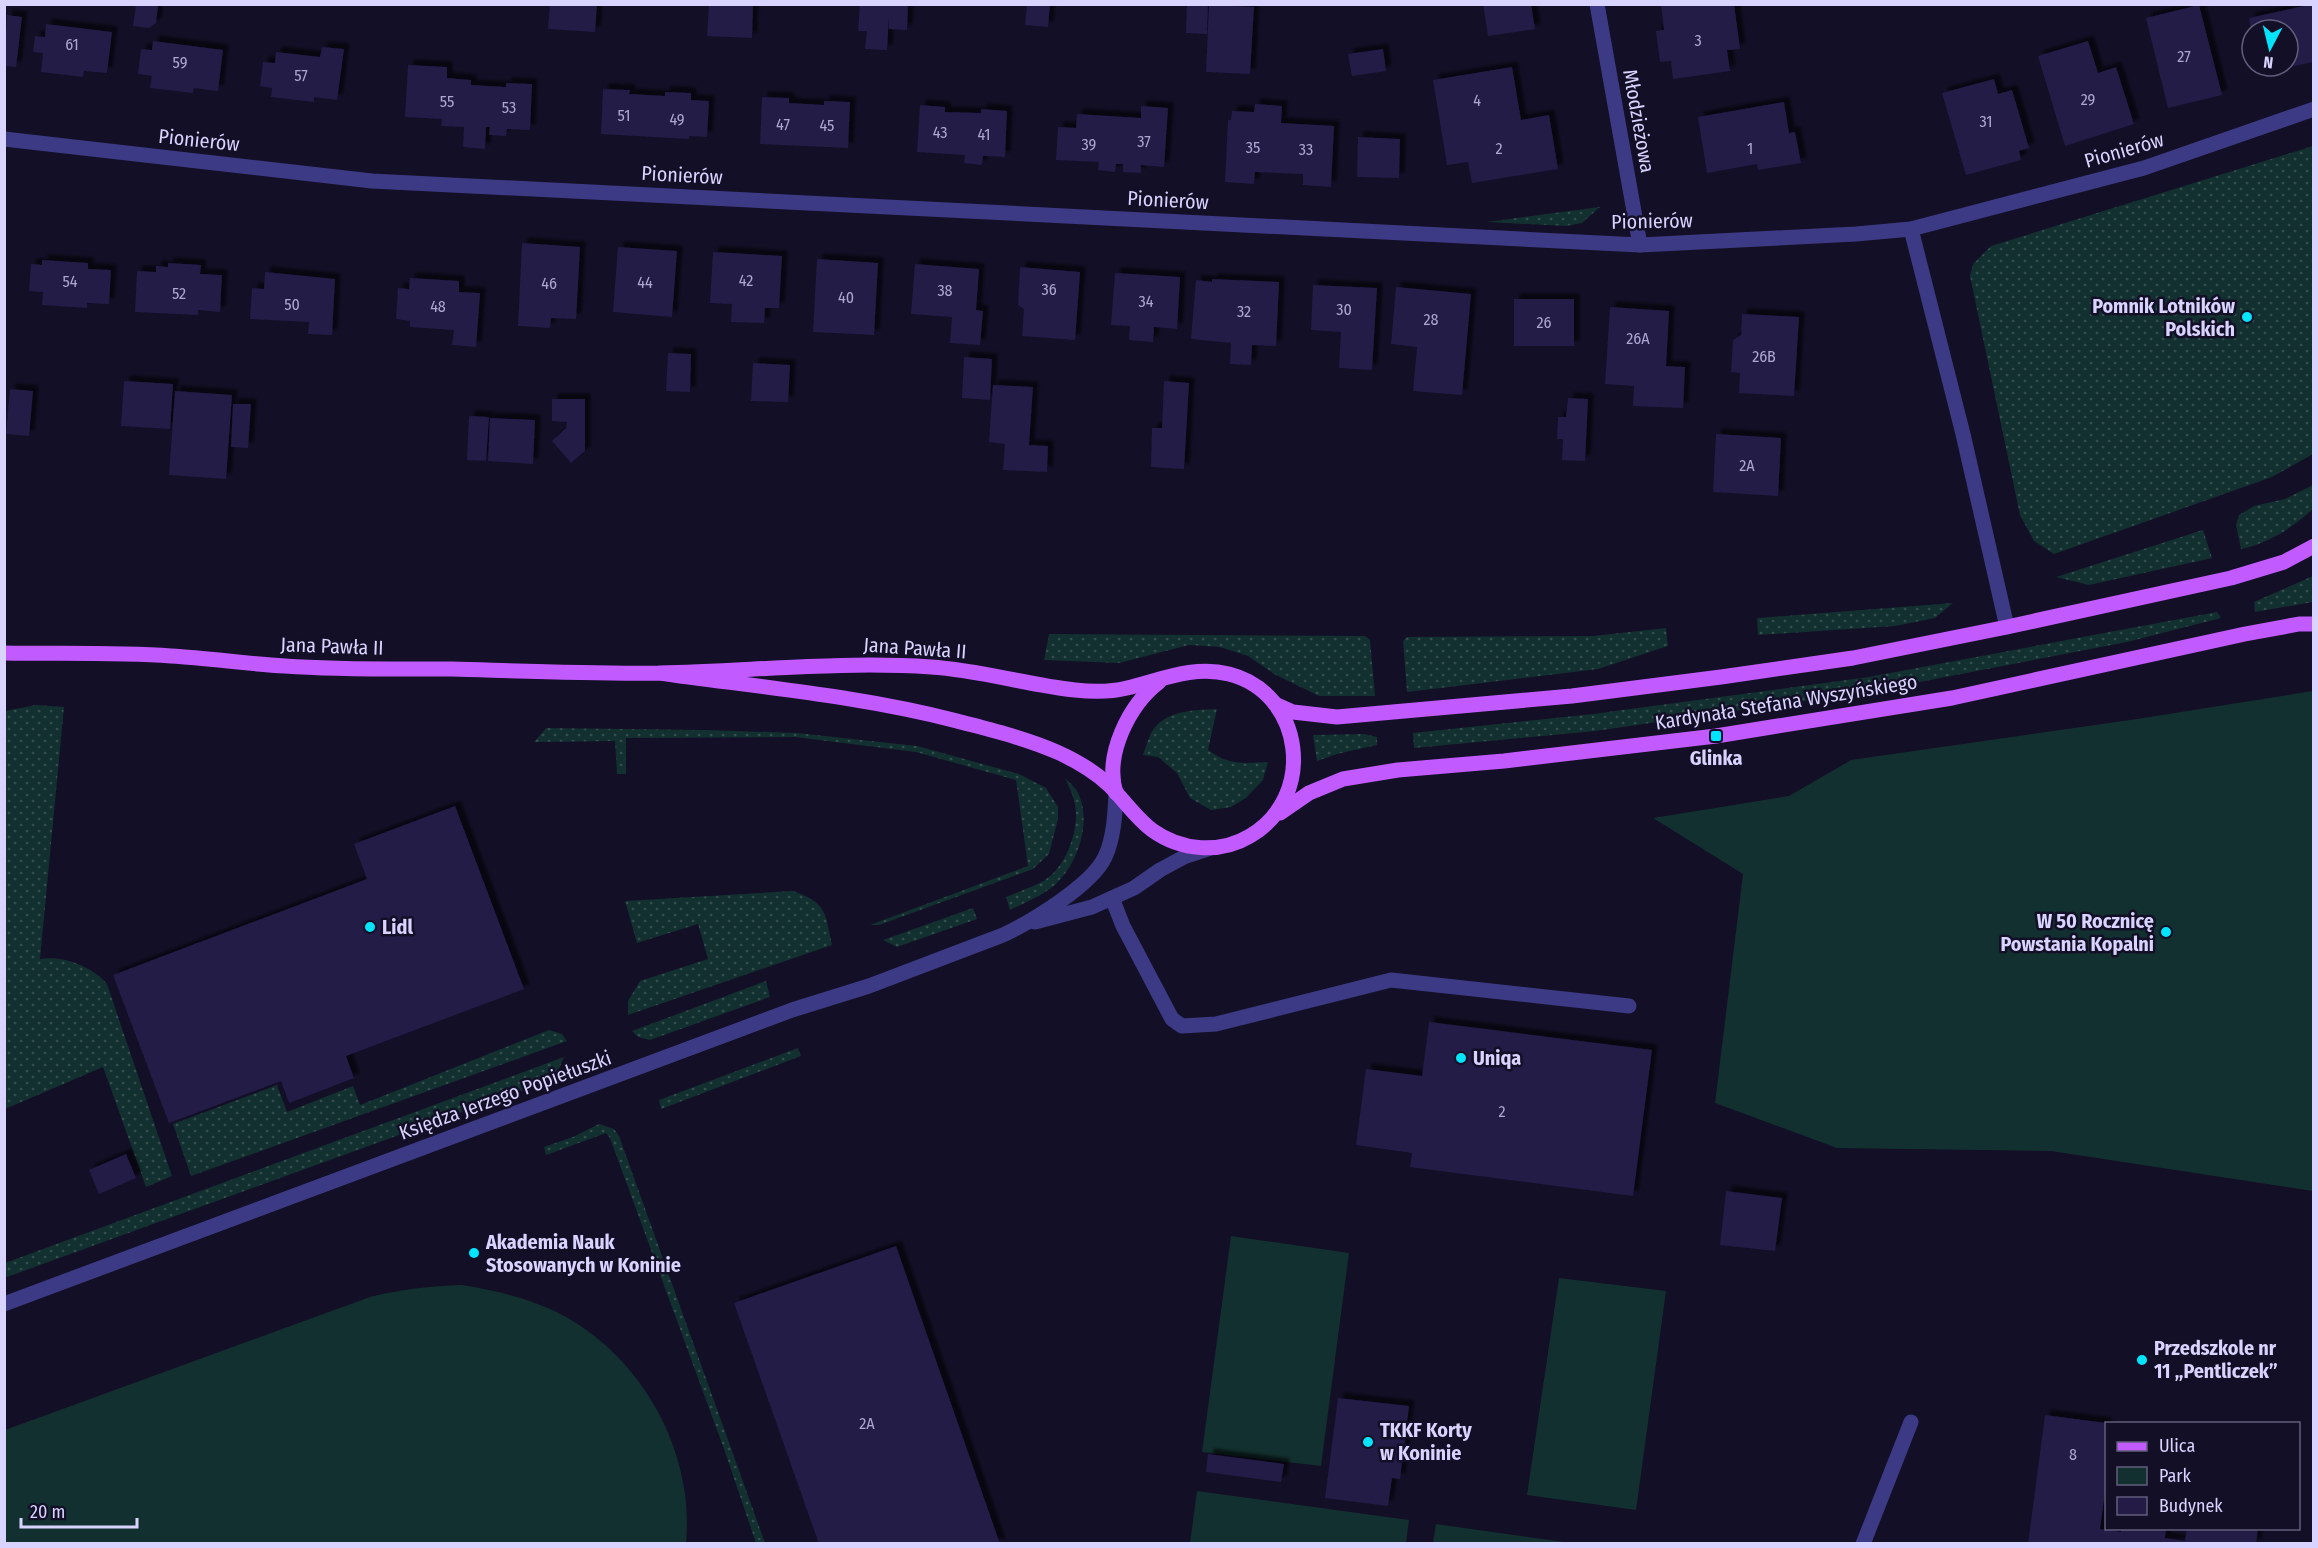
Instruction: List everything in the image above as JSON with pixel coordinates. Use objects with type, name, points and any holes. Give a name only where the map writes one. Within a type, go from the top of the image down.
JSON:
[{"type":"main road","name":"Kardynała Stefana Wyszyńskiego","points":[[1274,703],[1293,712],[1337,717],[1572,696],[1853,658],[2231,578],[2284,562],[2313,546]]},
{"type":"main road","name":"Kardynała Stefana Wyszyńskiego","points":[[1271,820],[1309,793],[1343,779],[1398,770],[1504,761],[1739,732],[1944,700],[2245,634],[2299,624],[2313,624]]},
{"type":"main road","name":"Jana Pawła II","points":[[4,653],[169,656],[289,667],[659,673],[894,665],[938,667],[1074,690],[1100,691],[1123,689],[1166,676]]},
{"type":"main road","points":[[1211,671],[1233,675],[1253,684],[1274,703],[1284,716],[1292,737],[1295,759],[1292,782],[1284,802],[1271,820],[1254,834],[1234,844],[1212,848],[1189,847],[1168,840],[1149,828],[1116,793],[1114,771],[1123,727],[1134,707],[1147,691],[1166,676],[1211,671]]},
{"type":"main road","name":"Jana Pawła II","points":[[659,673],[905,709],[1001,732],[1057,752],[1106,782],[1116,793]]},
{"type":"street","name":"Młodzieżowa","points":[[1597,4],[1640,245]]},
{"type":"street","name":"Pionierów","points":[[4,139],[372,181],[1640,245],[1911,229],[2144,168],[2313,109]]},
{"type":"street","points":[[1911,229],[1963,434],[2007,627]]},
{"type":"street","name":"Księdza Jerzego Popiełuszki","points":[[1021,927],[1073,891],[1097,870],[1105,857],[1111,839],[1116,793]]},
{"type":"street","name":"Księdza Jerzego Popiełuszki","points":[[4,1304],[792,1010],[869,986],[1021,927],[1092,907],[1134,888],[1184,857],[1212,848]]},
{"type":"street","points":[[1112,898],[1123,926],[1172,1019],[1182,1026],[1216,1024],[1391,980],[1629,1006]]},
{"type":"street","points":[[1863,1544],[1911,1422]]},
{"type":"green space","points":[[2313,146],[2313,454],[2272,477],[2054,554],[2034,541],[2020,515],[1970,276],[1973,264],[1991,246]]},
{"type":"green space","points":[[1600,207],[1582,223],[1566,226],[1487,222]]},
{"type":"green space","points":[[2313,485],[2313,509],[2280,534],[2241,549],[2236,525],[2239,515],[2254,506],[2285,499]]},
{"type":"green space","points":[[2203,530],[2212,558],[2089,585],[2056,577]]},
{"type":"green space","points":[[2313,576],[2313,602],[2255,612],[2254,602]]},
{"type":"green space","points":[[1953,603],[1935,618],[1895,626],[1758,635],[1757,618]]},
{"type":"green space","points":[[2217,612],[2221,618],[2127,642],[1873,691],[1595,731],[1414,748],[1413,733],[1593,714],[1869,677]]},
{"type":"green space","points":[[1666,628],[1668,646],[1598,669],[1407,692],[1403,641],[1407,637],[1593,636]]},
{"type":"green space","points":[[1049,634],[1365,636],[1370,640],[1375,696],[1319,696],[1274,674],[1248,656],[1220,647],[1189,645],[1119,663],[1044,660]]},
{"type":"green space","points":[[2313,691],[2313,1191],[2051,1151],[1837,1148],[1715,1103],[1743,874],[1653,818],[1789,796],[1851,760]]},
{"type":"green space","points":[[36,705],[64,707],[40,959],[67,960],[76,963],[93,972],[107,984],[172,1176],[146,1187],[103,1067],[5,1109],[5,711]]},
{"type":"green space","points":[[1217,709],[1208,750],[1230,761],[1268,762],[1263,780],[1246,798],[1231,807],[1211,810],[1190,798],[1177,773],[1158,757],[1143,755],[1152,731],[1163,720],[1185,712]]},
{"type":"green space","points":[[546,728],[797,733],[917,746],[1019,774],[1046,788],[1058,807],[1058,819],[1049,854],[1033,869],[879,925],[870,925],[1028,866],[1016,780],[916,752],[795,737],[626,738],[626,774],[617,774],[615,741],[534,742]]},
{"type":"green space","points":[[1364,734],[1377,737],[1377,745],[1317,761],[1313,735]]},
{"type":"green space","points":[[1065,778],[1077,791],[1083,807],[1082,833],[1074,858],[1068,870],[1051,888],[1010,910],[1006,897],[1045,880],[1058,867],[1068,851],[1074,832],[1076,809]]},
{"type":"green space","points":[[793,891],[812,900],[823,910],[832,945],[628,1015],[628,1001],[640,981],[708,959],[698,924],[637,943],[625,901]]},
{"type":"green space","points":[[973,908],[977,919],[897,947],[883,940]]},
{"type":"green space","points":[[766,981],[770,997],[650,1040],[638,1037],[632,1031]]},
{"type":"green space","points":[[549,1030],[562,1034],[567,1041],[191,1176],[173,1124],[277,1085],[287,1112],[353,1086],[360,1105]]},
{"type":"green space","points":[[798,1048],[801,1056],[661,1109],[659,1100]]},
{"type":"green space","points":[[564,1057],[557,1073],[548,1081],[7,1277],[5,1273],[5,1263]]},
{"type":"green space","points":[[599,1124],[614,1129],[619,1136],[765,1543],[756,1543],[610,1138],[606,1133],[546,1155],[544,1147],[573,1137]]},
{"type":"green space","points":[[1231,1236],[1349,1253],[1321,1466],[1202,1452]]},
{"type":"green space","points":[[1559,1278],[1666,1291],[1636,1510],[1527,1495]]},
{"type":"green space","name":"Akademia Nauk Stosowanych w Koninie","points":[[462,1285],[528,1300],[550,1309],[581,1326],[609,1349],[634,1375],[654,1405],[670,1437],[681,1472],[686,1507],[686,1543],[5,1543],[5,1430],[370,1297],[416,1288]]},
{"type":"green space","points":[[1197,1491],[1409,1520],[1406,1543],[1190,1543]]},
{"type":"green space","points":[[1436,1524],[1571,1543],[1433,1543]]},
{"type":"building","points":[[550,4],[597,4],[595,32],[548,29]]},
{"type":"building","points":[[709,4],[753,4],[752,38],[707,36]]},
{"type":"building","points":[[860,4],[908,4],[907,30],[889,29],[889,17],[887,50],[865,49],[867,31],[858,31]]},
{"type":"building","points":[[1027,4],[1050,4],[1048,27],[1025,25]]},
{"type":"building","points":[[1187,4],[1208,4],[1207,34],[1186,33]]},
{"type":"building","points":[[1483,4],[1531,4],[1535,29],[1488,36]]},
{"type":"building","points":[[1661,4],[1734,4],[1740,49],[1727,50],[1730,71],[1673,79],[1671,61],[1660,62],[1656,31],[1664,30]]},
{"type":"building","points":[[2313,4],[2313,62],[2300,65],[2300,18],[2249,18]]},
{"type":"building","points":[[136,5],[158,5],[156,23],[149,28],[133,26]]},
{"type":"building","points":[[1209,5],[1254,7],[1250,74],[1206,72]]},
{"type":"building","points":[[2199,5],[2222,95],[2168,108],[2146,18]]},
{"type":"building","points":[[7,15],[22,17],[16,67],[4,66]]},
{"type":"building","points":[[46,24],[112,32],[107,73],[84,71],[83,77],[41,72],[43,53],[33,52],[35,36],[45,37]]},
{"type":"building","points":[[153,41],[223,50],[218,91],[194,88],[193,93],[150,88],[152,76],[138,74],[141,49],[152,50]]},
{"type":"building","points":[[2088,41],[2098,73],[2116,67],[2134,124],[2065,146],[2038,56]]},
{"type":"building","points":[[322,47],[344,49],[337,100],[314,97],[314,102],[271,97],[272,88],[260,86],[263,62],[275,63],[276,52],[320,57]]},
{"type":"building","points":[[1383,49],[1386,71],[1352,76],[1348,54]]},
{"type":"building","points":[[408,65],[447,67],[447,78],[471,80],[471,85],[506,87],[506,83],[532,84],[530,130],[507,129],[506,136],[489,135],[490,127],[486,127],[485,149],[463,147],[464,127],[441,126],[442,119],[405,117]]},
{"type":"building","points":[[1512,67],[1521,120],[1549,115],[1558,169],[1472,183],[1468,162],[1447,165],[1433,80]]},
{"type":"building","points":[[1994,79],[1998,94],[2012,90],[2029,148],[2019,151],[2021,160],[1966,175],[1942,93]]},
{"type":"building","points":[[603,89],[630,90],[629,94],[665,96],[665,92],[691,93],[691,100],[709,101],[707,137],[689,136],[689,139],[601,134]]},
{"type":"building","points":[[762,97],[789,98],[789,103],[824,105],[824,101],[850,102],[848,148],[760,144]]},
{"type":"building","points":[[1784,102],[1789,133],[1795,132],[1801,163],[1758,170],[1757,164],[1707,173],[1698,117]]},
{"type":"building","points":[[1255,104],[1282,106],[1281,123],[1334,126],[1331,187],[1303,185],[1303,174],[1255,172],[1254,184],[1225,182],[1228,120],[1231,120],[1232,111],[1254,112]]},
{"type":"building","points":[[920,105],[945,107],[945,112],[981,113],[981,109],[1007,111],[1005,157],[983,156],[982,165],[964,163],[965,155],[917,152]]},
{"type":"building","points":[[1141,106],[1168,108],[1164,167],[1141,165],[1141,173],[1123,172],[1123,164],[1116,164],[1115,172],[1098,170],[1099,162],[1056,160],[1058,127],[1076,128],[1077,114],[1141,118]]},
{"type":"building","points":[[1358,137],[1400,139],[1399,178],[1357,177]]},
{"type":"building","points":[[522,243],[580,247],[576,319],[551,318],[550,328],[518,326]]},
{"type":"building","points":[[618,247],[677,251],[672,317],[613,312]]},
{"type":"building","points":[[713,252],[782,256],[779,308],[765,308],[764,323],[731,322],[732,304],[710,303]]},
{"type":"building","points":[[817,259],[878,263],[874,335],[813,332]]},
{"type":"building","points":[[42,260],[88,263],[88,269],[111,270],[109,304],[87,303],[87,308],[42,305],[43,292],[29,291],[31,264],[42,265]]},
{"type":"building","points":[[168,263],[201,265],[200,274],[222,275],[220,312],[198,310],[198,315],[135,312],[137,271],[156,272],[156,266],[168,267]]},
{"type":"building","points":[[915,264],[979,269],[976,310],[983,311],[980,345],[950,343],[952,317],[911,314]]},
{"type":"building","points":[[1020,267],[1080,272],[1075,340],[1022,336],[1024,309],[1018,305]]},
{"type":"building","points":[[265,272],[335,279],[332,335],[308,334],[309,322],[250,319],[252,288],[264,289]]},
{"type":"building","points":[[1115,273],[1180,277],[1177,329],[1154,327],[1153,342],[1129,340],[1130,326],[1111,325]]},
{"type":"building","points":[[410,278],[459,281],[459,292],[480,293],[476,347],[452,345],[454,330],[410,327],[410,321],[396,319],[398,288],[409,289]]},
{"type":"building","points":[[1212,279],[1279,282],[1276,346],[1252,345],[1251,365],[1230,364],[1231,343],[1191,339],[1196,280],[1212,282]]},
{"type":"building","points":[[1313,285],[1377,288],[1372,370],[1339,368],[1341,332],[1311,330]]},
{"type":"building","points":[[1396,287],[1471,294],[1462,395],[1413,391],[1417,347],[1391,344]]},
{"type":"building","points":[[1514,299],[1574,299],[1574,346],[1514,346]]},
{"type":"building","points":[[1610,307],[1669,311],[1666,366],[1685,367],[1683,408],[1633,406],[1634,386],[1605,384]]},
{"type":"building","points":[[1742,314],[1799,317],[1794,396],[1739,393],[1740,373],[1731,372],[1733,340],[1741,335]]},
{"type":"building","points":[[668,353],[691,354],[690,392],[666,391]]},
{"type":"building","points":[[964,357],[992,359],[990,400],[962,398]]},
{"type":"building","points":[[753,363],[790,365],[788,402],[751,401]]},
{"type":"building","points":[[124,381],[173,384],[170,429],[121,426]]},
{"type":"building","points":[[1164,381],[1189,383],[1184,469],[1151,467],[1152,428],[1162,428]]},
{"type":"building","points":[[993,385],[1033,387],[1029,445],[1048,446],[1047,472],[1003,470],[1005,444],[989,442]]},
{"type":"building","points":[[10,389],[33,391],[29,436],[6,434]]},
{"type":"building","points":[[175,391],[232,395],[226,479],[169,475]]},
{"type":"building","points":[[1568,398],[1588,399],[1585,461],[1562,460],[1563,439],[1557,439],[1558,417],[1566,417]]},
{"type":"building","points":[[552,399],[585,399],[585,451],[571,463],[552,441],[566,428],[567,422],[552,421]]},
{"type":"building","points":[[233,404],[251,404],[248,448],[231,447]]},
{"type":"building","points":[[469,416],[489,417],[486,461],[467,460]]},
{"type":"building","points":[[490,418],[535,420],[533,464],[488,461]]},
{"type":"building","points":[[1716,434],[1781,438],[1778,496],[1713,492]]},
{"type":"building","name":"Lidl","points":[[455,806],[524,989],[346,1056],[354,1078],[289,1103],[281,1081],[169,1123],[113,975],[367,879],[354,844]]},
{"type":"building","points":[[1429,1022],[1652,1050],[1633,1196],[1410,1167],[1412,1153],[1356,1145],[1366,1069],[1422,1076]]},
{"type":"building","points":[[126,1154],[136,1178],[99,1194],[89,1170]]},
{"type":"building","points":[[1726,1191],[1782,1198],[1775,1251],[1720,1245]]},
{"type":"building","points":[[896,1246],[1000,1544],[819,1544],[734,1303]]},
{"type":"building","name":"TKKF Korty w Koninie","points":[[1338,1398],[1409,1406],[1400,1479],[1392,1478],[1388,1506],[1325,1498]]},
{"type":"building","points":[[2045,1415],[2105,1423],[2105,1492],[2100,1529],[2121,1532],[2121,1530],[2166,1530],[2165,1538],[2185,1541],[2187,1530],[2258,1530],[2256,1544],[2028,1544]]},
{"type":"building","points":[[1208,1454],[1284,1464],[1281,1482],[1206,1472]]},
{"type":"place","name":"Pomnik Lotników Polskich","points":[[2247,317]]},
{"type":"place","name":"Glinka","points":[[1716,736]]},
{"type":"place","name":"Lidl","points":[[370,927]]},
{"type":"place","name":"W 50 Rocznicę Powstania Kopalni","points":[[2166,932]]},
{"type":"place","name":"Uniqa","points":[[1461,1058]]},
{"type":"place","name":"Akademia Nauk Stosowanych w Koninie","points":[[474,1253]]},
{"type":"place","name":"Przedszkole nr 11 „Pentliczek”","points":[[2142,1360]]},
{"type":"place","name":"TKKF Korty w Koninie","points":[[1368,1442]]}]
